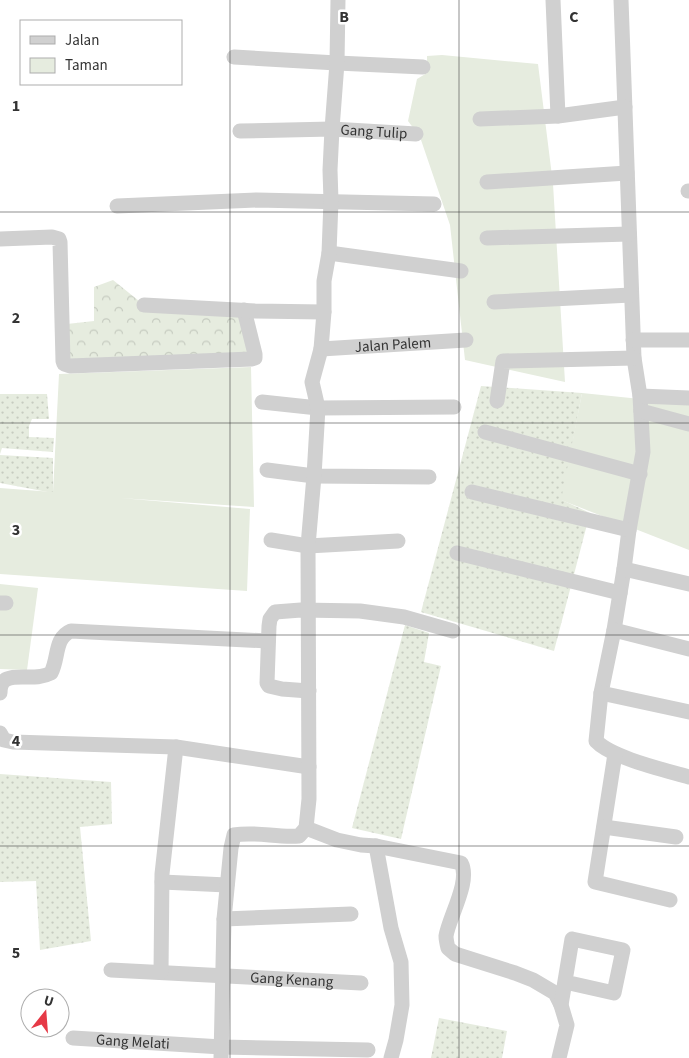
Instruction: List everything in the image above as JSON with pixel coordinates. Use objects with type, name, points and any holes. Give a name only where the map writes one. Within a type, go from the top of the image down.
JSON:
[{"type":"street","points":[[222,1052],[224,919],[234,835],[248,832],[283,837],[299,836],[306,828],[309,800],[308,546],[318,408],[312,382],[320,349],[324,312],[324,281],[329,253],[330,170],[338,63],[338,0]]},
{"type":"street","points":[[553,0],[558,116]]},
{"type":"street","points":[[621,0],[633,340],[643,452],[614,630],[601,693],[596,742],[602,748],[615,754],[689,777]]},
{"type":"street","points":[[234,57],[423,66]]},
{"type":"street","points":[[480,119],[558,116],[625,107]]},
{"type":"street","name":"Gang Tulip","points":[[240,131],[332,129],[416,134]]},
{"type":"street","points":[[487,182],[627,173]]},
{"type":"street","points":[[117,206],[257,200],[434,204]]},
{"type":"street","points":[[487,238],[629,234]]},
{"type":"street","points":[[0,239],[59,238],[62,361],[70,366],[252,359],[255,358],[255,354],[244,310]]},
{"type":"street","points":[[329,253],[461,271]]},
{"type":"street","points":[[494,302],[632,295]]},
{"type":"street","points":[[144,305],[324,312]]},
{"type":"street","name":"Jalan Palem","points":[[320,349],[466,340]]},
{"type":"street","points":[[633,340],[689,340]]},
{"type":"street","points":[[497,401],[503,361],[634,358]]},
{"type":"street","points":[[640,404],[689,398]]},
{"type":"street","points":[[262,402],[318,408],[454,407]]},
{"type":"street","points":[[640,404],[689,424]]},
{"type":"street","points":[[485,432],[640,474]]},
{"type":"street","points":[[267,470],[314,476],[429,478]]},
{"type":"street","points":[[472,492],[629,530]]},
{"type":"street","points":[[271,540],[308,546],[398,541]]},
{"type":"street","points":[[457,553],[620,593]]},
{"type":"street","points":[[624,569],[689,584]]},
{"type":"street","points":[[309,691],[282,689],[269,686],[267,683],[270,619],[275,612],[360,610],[404,617],[453,631]]},
{"type":"street","points":[[614,630],[689,649]]},
{"type":"street","points":[[0,692],[2,684],[7,679],[34,678],[51,673],[61,638],[65,633],[71,631],[268,641]]},
{"type":"street","points":[[601,693],[689,712]]},
{"type":"street","points":[[0,733],[4,740],[13,742],[176,747],[309,767]]},
{"type":"street","points":[[161,972],[162,882],[176,747]]},
{"type":"street","points":[[615,754],[595,882],[670,900]]},
{"type":"street","points":[[604,827],[676,837]]},
{"type":"street","points":[[306,828],[336,840],[461,863],[463,867],[462,886],[446,938],[448,948],[455,954],[533,980],[555,993],[562,1005],[567,1025],[559,1058]]},
{"type":"street","points":[[376,846],[391,928],[401,962],[402,1005],[391,1058]]},
{"type":"street","points":[[162,882],[227,885]]},
{"type":"street","points":[[224,919],[351,914]]},
{"type":"street","points":[[562,1005],[565,982],[572,939],[623,950],[614,993],[565,982]]},
{"type":"street","name":"Gang Kenang","points":[[111,970],[361,983]]},
{"type":"street","name":"Gang Melati","points":[[73,1038],[222,1052],[368,1050]]},
{"type":"green space","points":[[442,55],[538,64],[553,184],[565,382],[465,360],[450,225],[420,137],[408,121],[417,79],[427,73],[427,56]]},
{"type":"green space","points":[[113,280],[144,305],[239,314],[252,356],[67,361],[67,324],[94,321],[94,287]]},
{"type":"green space","points":[[251,367],[254,507],[120,498],[250,509],[247,591],[0,574],[0,488],[53,492],[59,374]]},
{"type":"green space","points":[[481,386],[582,393],[562,500],[590,513],[554,651],[421,612]]},
{"type":"green space","points":[[582,393],[689,404],[689,550],[561,500]]},
{"type":"green space","points":[[0,394],[47,394],[49,419],[32,419],[29,426],[29,437],[54,438],[53,452],[2,448],[0,454]]},
{"type":"green space","points":[[0,455],[53,458],[53,493],[0,483]]},
{"type":"green space","points":[[0,584],[38,588],[27,670],[0,669]]},
{"type":"green space","points":[[405,625],[429,633],[424,662],[441,666],[401,839],[352,828]]},
{"type":"green space","points":[[0,774],[111,782],[112,824],[80,827],[91,941],[40,950],[36,881],[0,882]]},
{"type":"green space","points":[[439,1018],[507,1031],[502,1058],[431,1058]]}]
